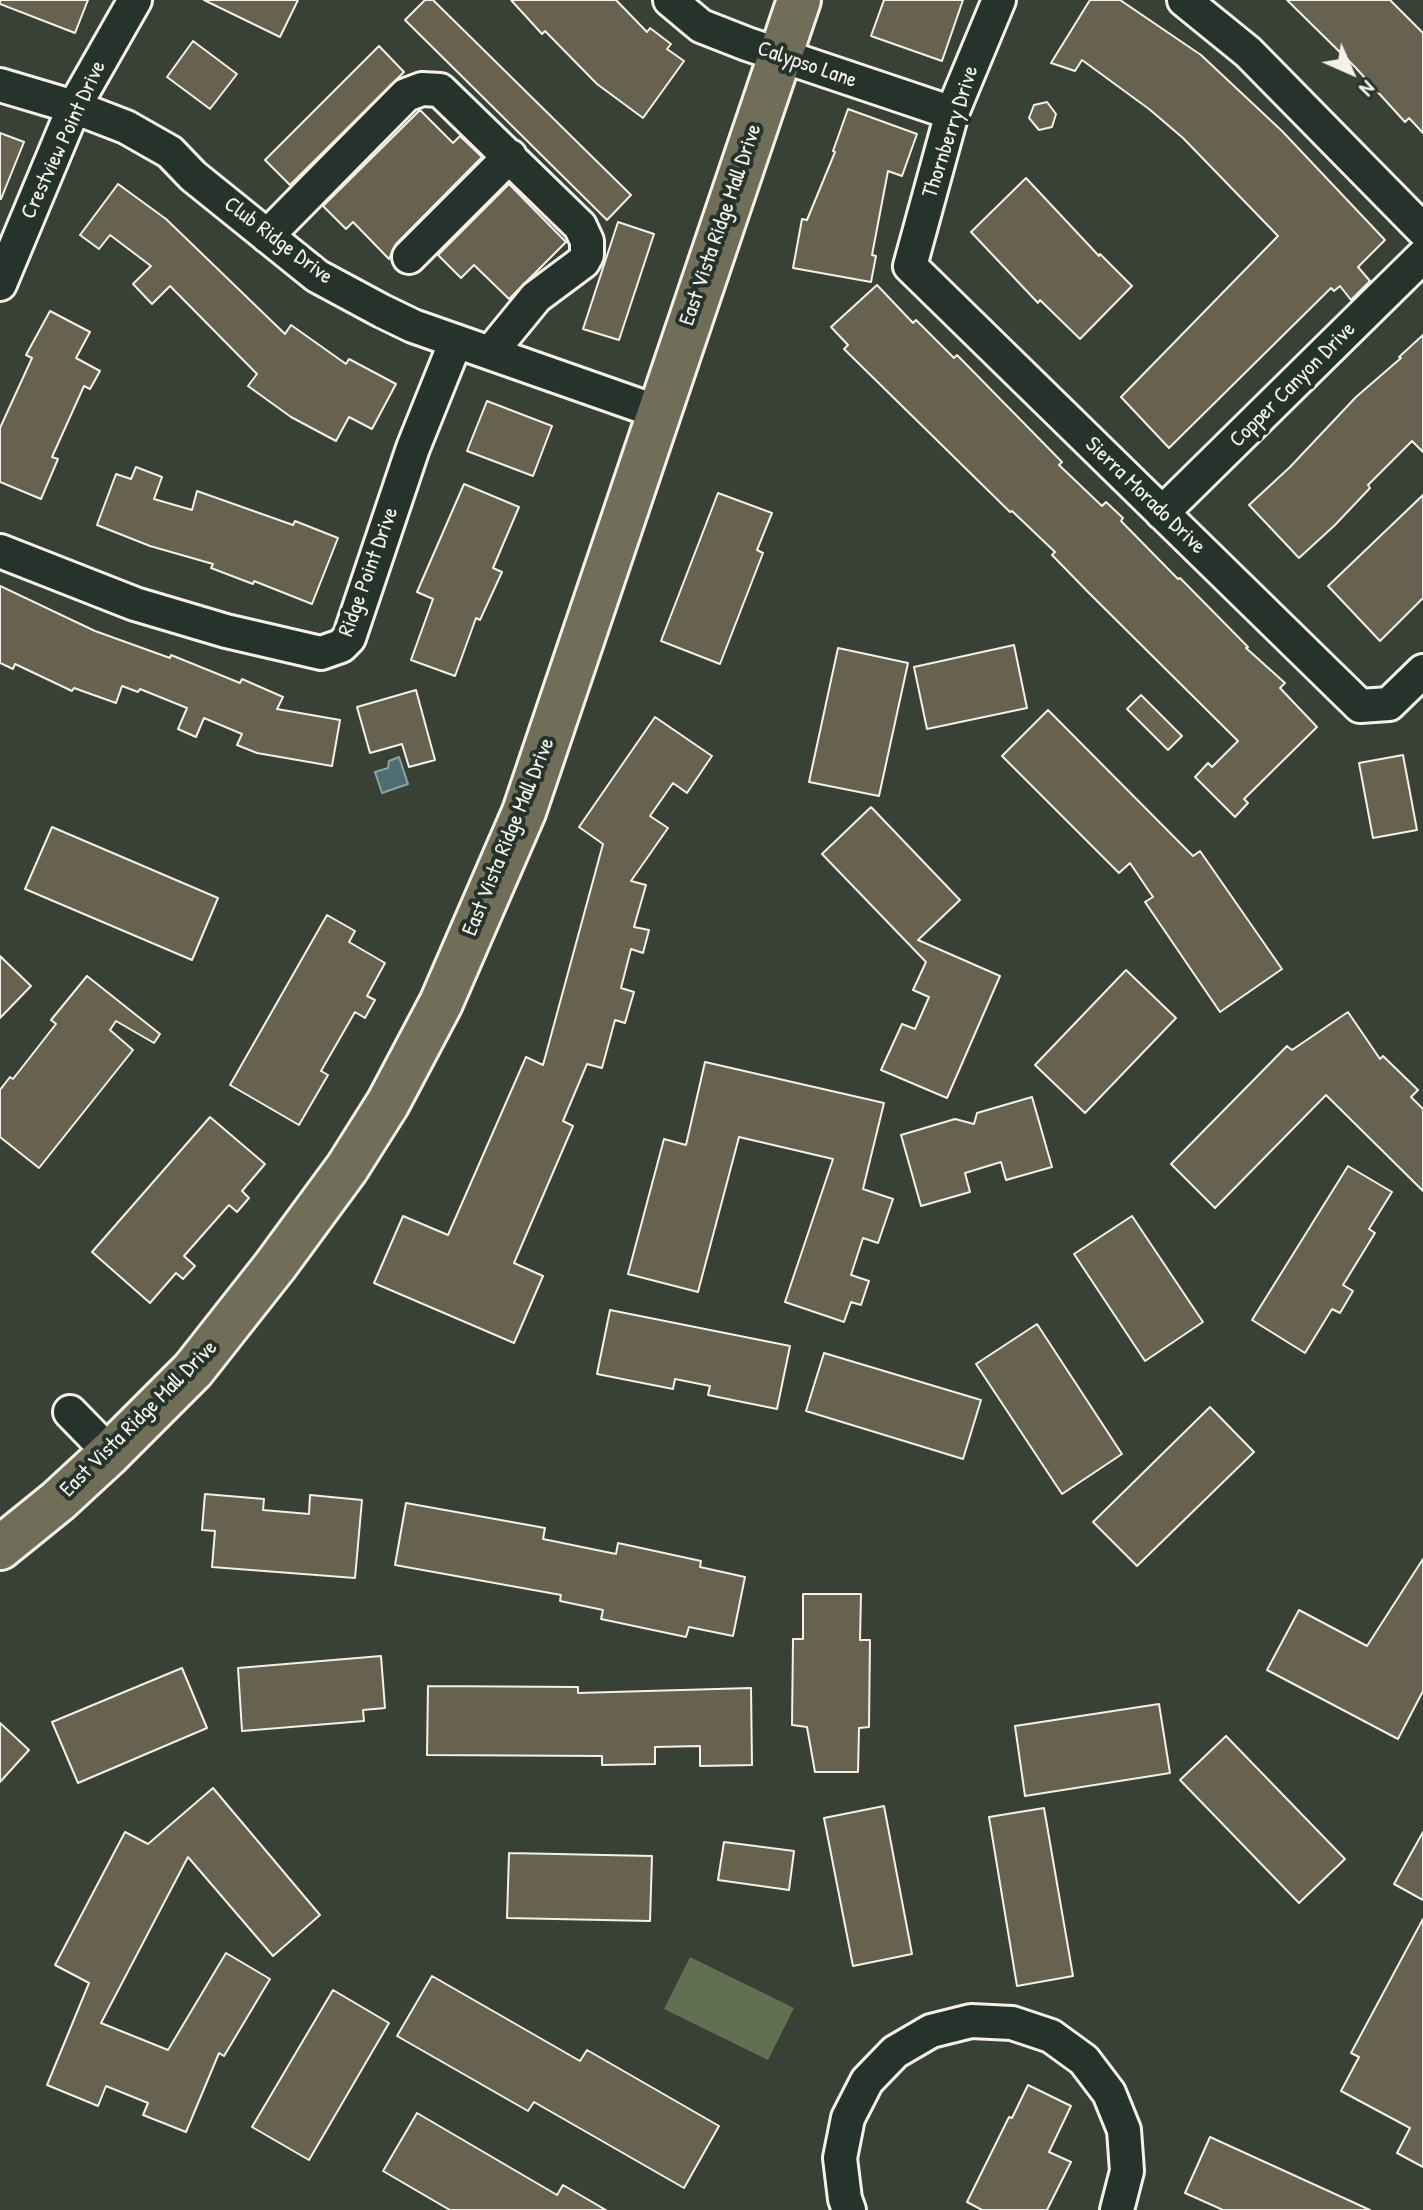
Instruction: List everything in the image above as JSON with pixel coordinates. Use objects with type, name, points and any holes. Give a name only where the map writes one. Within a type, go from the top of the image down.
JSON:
[{"type":"main road","name":"East Vista Ridge Mall Drive","points":[[0,1548],[58,1501],[193,1370],[347,1168],[388,1103],[434,1015],[524,812],[799,0]]},
{"type":"street","name":"Crestview Point Drive","points":[[0,284],[74,107],[135,0]]},
{"type":"street","name":"Calypso Lane","points":[[670,0],[701,26],[778,56],[952,113]]},
{"type":"street","name":"Thornberry Drive","points":[[910,266],[952,113],[999,0]]},
{"type":"street","points":[[1184,0],[1248,52],[1423,230]]},
{"type":"street","name":"Club Ridge Drive","points":[[0,85],[74,107],[126,127],[170,152],[193,176],[317,276],[402,321],[658,412]]},
{"type":"street","points":[[267,236],[406,95],[415,91],[440,90],[580,226],[587,241],[587,255],[566,276],[536,297],[491,352]]},
{"type":"street","points":[[409,257],[510,156]]},
{"type":"street","name":"Copper Canyon Drive","points":[[1162,513],[1423,256]]},
{"type":"street","name":"Sierra Morado Drive","points":[[910,266],[1360,706],[1389,704],[1423,671]]},
{"type":"street","name":"Ridge Point Drive","points":[[0,551],[135,604],[226,631],[321,653],[341,646],[349,638],[413,448],[456,341]]},
{"type":"street","points":[[70,1412],[110,1453]]},
{"type":"street","points":[[849,2210],[840,2158],[848,2118],[867,2081],[895,2052],[931,2031],[971,2021],[1012,2023],[1051,2036],[1084,2060],[1109,2093],[1124,2130],[1129,2206]]},
{"type":"green space","points":[[690,1957],[794,2008],[768,2060],[664,2009]]},
{"type":"water","points":[[399,757],[408,784],[382,793],[375,772],[388,768],[389,761]]},
{"type":"building","points":[[0,0],[88,0],[75,33],[0,4]]},
{"type":"building","points":[[204,0],[298,0],[280,37]]},
{"type":"building","points":[[425,0],[433,0],[631,195],[607,220],[405,20]]},
{"type":"building","points":[[511,0],[616,0],[647,32],[650,28],[671,44],[667,49],[684,61],[643,118],[597,84],[545,31],[542,34]]},
{"type":"building","points":[[884,0],[963,0],[942,61],[871,36]]},
{"type":"building","points":[[1090,0],[1120,0],[1201,55],[1282,131],[1385,240],[1358,267],[1370,281],[1351,300],[1340,286],[1334,291],[1331,288],[1169,448],[1121,397],[1278,236],[1183,138],[1149,109],[1082,60],[1075,71],[1051,63]]},
{"type":"building","points":[[1287,0],[1390,0],[1423,33],[1423,133],[1409,118],[1405,122]]},
{"type":"building","points":[[193,41],[237,74],[210,109],[167,77]]},
{"type":"building","points":[[379,46],[404,72],[290,185],[265,160]]},
{"type":"building","points":[[1047,102],[1056,114],[1052,127],[1039,130],[1029,118],[1034,105]]},
{"type":"building","points":[[848,109],[917,134],[902,176],[888,171],[872,255],[876,256],[871,282],[793,268],[802,219],[807,220],[835,152]]},
{"type":"building","points":[[420,110],[453,143],[460,136],[482,157],[396,244],[389,259],[353,222],[346,229],[323,206]]},
{"type":"building","points":[[0,133],[24,142],[1,199],[0,199]]},
{"type":"building","points":[[1026,178],[1099,256],[1132,286],[1080,339],[1040,300],[1038,303],[971,232]]},
{"type":"building","points":[[118,184],[166,219],[285,334],[291,325],[346,364],[349,359],[396,384],[372,429],[349,417],[336,441],[291,417],[248,386],[257,374],[170,286],[152,304],[133,284],[151,266],[110,235],[99,249],[80,235]]},
{"type":"building","points":[[509,184],[566,242],[509,299],[474,265],[461,278],[438,255]]},
{"type":"building","points":[[618,222],[654,234],[619,340],[583,329]]},
{"type":"building","points":[[877,285],[913,323],[916,320],[954,358],[957,355],[1062,462],[1059,465],[1102,506],[1106,502],[1123,518],[1121,521],[1246,648],[1285,683],[1280,688],[1317,727],[1244,799],[1248,803],[1235,817],[1195,777],[1208,763],[1212,767],[1238,741],[1052,555],[1055,552],[844,349],[848,345],[831,327]]},
{"type":"building","points":[[50,311],[90,332],[76,358],[100,371],[90,389],[84,386],[52,457],[58,459],[41,499],[0,482],[0,428],[32,358],[26,355]]},
{"type":"building","points":[[1423,335],[1423,452],[1412,441],[1368,485],[1370,488],[1335,525],[1299,558],[1249,505],[1356,397]]},
{"type":"building","points":[[487,401],[552,426],[533,476],[467,451]]},
{"type":"building","points":[[136,467],[162,477],[154,499],[192,510],[197,491],[293,525],[295,521],[338,538],[312,604],[211,568],[213,564],[150,546],[97,525],[116,474],[131,479]]},
{"type":"building","points":[[464,484],[519,507],[493,568],[502,572],[480,620],[476,618],[455,676],[411,660],[433,599],[417,592]]},
{"type":"building","points":[[718,493],[772,513],[757,550],[763,553],[720,664],[661,641]]},
{"type":"building","points":[[1423,495],[1423,598],[1380,641],[1328,586]]},
{"type":"building","points":[[0,586],[95,631],[170,658],[171,655],[240,683],[242,679],[283,697],[277,709],[340,720],[332,766],[257,753],[237,745],[242,734],[204,718],[196,737],[178,729],[187,708],[140,689],[138,692],[122,686],[116,703],[74,688],[72,691],[15,664],[13,669],[0,663]]},
{"type":"building","points":[[1014,645],[1027,708],[927,729],[914,667]]},
{"type":"building","points":[[838,648],[908,663],[879,796],[809,782]]},
{"type":"building","points":[[416,690],[435,760],[409,767],[402,744],[370,753],[357,707]]},
{"type":"building","points":[[1141,695],[1182,736],[1168,750],[1127,709]]},
{"type":"building","points":[[1048,710],[1193,856],[1200,851],[1282,969],[1220,1012],[1145,902],[1153,897],[1130,863],[1119,873],[1002,756]]},
{"type":"building","points":[[655,717],[712,756],[687,793],[673,783],[650,816],[668,828],[631,881],[646,885],[634,927],[649,930],[643,953],[631,949],[621,988],[634,992],[625,1023],[615,1020],[602,1068],[587,1064],[563,1121],[573,1126],[514,1263],[543,1276],[514,1343],[374,1283],[403,1216],[448,1235],[526,1057],[543,1065],[603,844],[579,827]]},
{"type":"building","points":[[1403,755],[1417,830],[1373,838],[1359,763]]},
{"type":"building","points":[[871,807],[960,900],[918,940],[1000,976],[947,1098],[881,1070],[902,1024],[915,1029],[929,997],[913,990],[926,962],[822,854]]},
{"type":"building","points":[[52,827],[218,898],[192,960],[25,889]]},
{"type":"building","points":[[327,915],[355,931],[349,942],[385,963],[367,996],[375,1000],[365,1018],[355,1012],[321,1071],[328,1075],[299,1125],[230,1085]]},
{"type":"building","points":[[0,956],[31,986],[0,1018]]},
{"type":"building","points":[[1126,970],[1176,1018],[1085,1113],[1035,1065]]},
{"type":"building","points":[[87,976],[160,1034],[154,1043],[116,1021],[110,1030],[133,1050],[39,1168],[0,1137],[0,1090],[10,1077],[13,1079],[56,1024],[51,1020]]},
{"type":"building","points":[[1348,1012],[1380,1059],[1383,1056],[1418,1090],[1411,1097],[1423,1109],[1423,1191],[1326,1095],[1215,1208],[1171,1164],[1287,1046],[1292,1050]]},
{"type":"building","points":[[705,1062],[884,1103],[863,1189],[893,1199],[878,1243],[863,1238],[851,1275],[869,1281],[861,1305],[851,1302],[844,1322],[785,1302],[833,1159],[739,1137],[698,1292],[628,1274],[664,1139],[686,1145]]},
{"type":"building","points":[[1032,1097],[1052,1167],[1006,1180],[1001,1162],[965,1173],[970,1192],[921,1206],[901,1135],[955,1119],[974,1124],[977,1113]]},
{"type":"building","points":[[210,1117],[265,1164],[242,1191],[249,1198],[237,1212],[229,1205],[184,1256],[195,1266],[183,1279],[176,1273],[150,1303],[92,1252]]},
{"type":"building","points":[[1348,1166],[1392,1192],[1369,1229],[1375,1233],[1343,1285],[1353,1291],[1340,1313],[1332,1309],[1305,1353],[1252,1320]]},
{"type":"building","points":[[1132,1216],[1203,1322],[1145,1361],[1074,1254]]},
{"type":"building","points":[[610,1310],[790,1346],[777,1409],[708,1395],[710,1386],[675,1379],[673,1389],[597,1374]]},
{"type":"building","points":[[1037,1324],[1122,1454],[1062,1494],[976,1364]]},
{"type":"building","points":[[824,1353],[981,1400],[963,1459],[806,1411]]},
{"type":"building","points":[[1210,1407],[1254,1452],[1137,1566],[1093,1522]]},
{"type":"building","points":[[205,1494],[264,1499],[263,1510],[309,1514],[310,1495],[362,1500],[355,1578],[212,1567],[215,1531],[202,1530]]},
{"type":"building","points":[[406,1503],[545,1528],[543,1539],[616,1554],[618,1543],[701,1561],[700,1567],[745,1577],[733,1636],[689,1627],[686,1637],[601,1619],[603,1610],[560,1601],[561,1595],[395,1565]]},
{"type":"building","points":[[1423,1559],[1423,1691],[1398,1739],[1267,1670],[1299,1610],[1367,1646]]},
{"type":"building","points":[[803,1594],[861,1594],[860,1640],[870,1640],[869,1727],[859,1728],[858,1772],[815,1772],[807,1727],[792,1725],[793,1639],[803,1639]]},
{"type":"building","points":[[381,1656],[385,1708],[363,1710],[364,1721],[242,1731],[238,1668]]},
{"type":"building","points":[[182,1668],[207,1728],[78,1783],[52,1722]]},
{"type":"building","points":[[428,1686],[578,1687],[578,1693],[751,1688],[752,1765],[700,1766],[700,1746],[655,1747],[655,1764],[602,1765],[602,1756],[427,1755]]},
{"type":"building","points":[[1159,1704],[1170,1773],[1025,1796],[1015,1726]]},
{"type":"building","points":[[0,1723],[29,1750],[0,1782]]},
{"type":"building","points":[[1226,1736],[1345,1859],[1299,1903],[1180,1780]]},
{"type":"building","points":[[213,1788],[320,1915],[273,1956],[188,1857],[101,2023],[168,2050],[226,1953],[270,1979],[224,2056],[219,2053],[186,2132],[143,2115],[148,2103],[106,2086],[98,2106],[47,2085],[89,1983],[55,1965],[125,1832],[148,1844]]},
{"type":"building","points":[[884,1806],[912,1954],[853,1966],[824,1818]]},
{"type":"building","points":[[1044,1808],[1073,1976],[1017,1986],[989,1817]]},
{"type":"building","points":[[1423,1832],[1423,1900],[1394,1884]]},
{"type":"building","points":[[724,1842],[794,1851],[789,1890],[718,1880]]},
{"type":"building","points":[[509,1853],[652,1856],[650,1921],[507,1918]]},
{"type":"building","points":[[1423,1919],[1423,2167],[1397,2153],[1410,2128],[1341,2091],[1359,2057],[1351,2053]]},
{"type":"building","points":[[432,1976],[580,2061],[587,2050],[719,2126],[684,2188],[534,2102],[528,2111],[397,2036]]},
{"type":"building","points":[[333,1990],[389,2023],[309,2160],[252,2127]]},
{"type":"building","points":[[1028,2085],[1071,2106],[1049,2152],[1071,2162],[1047,2210],[982,2210],[967,2202]]},
{"type":"building","points":[[417,2113],[557,2195],[563,2185],[606,2210],[450,2210],[383,2171]]},
{"type":"building","points":[[1210,2137],[1370,2210],[1223,2210],[1185,2193]]}]
